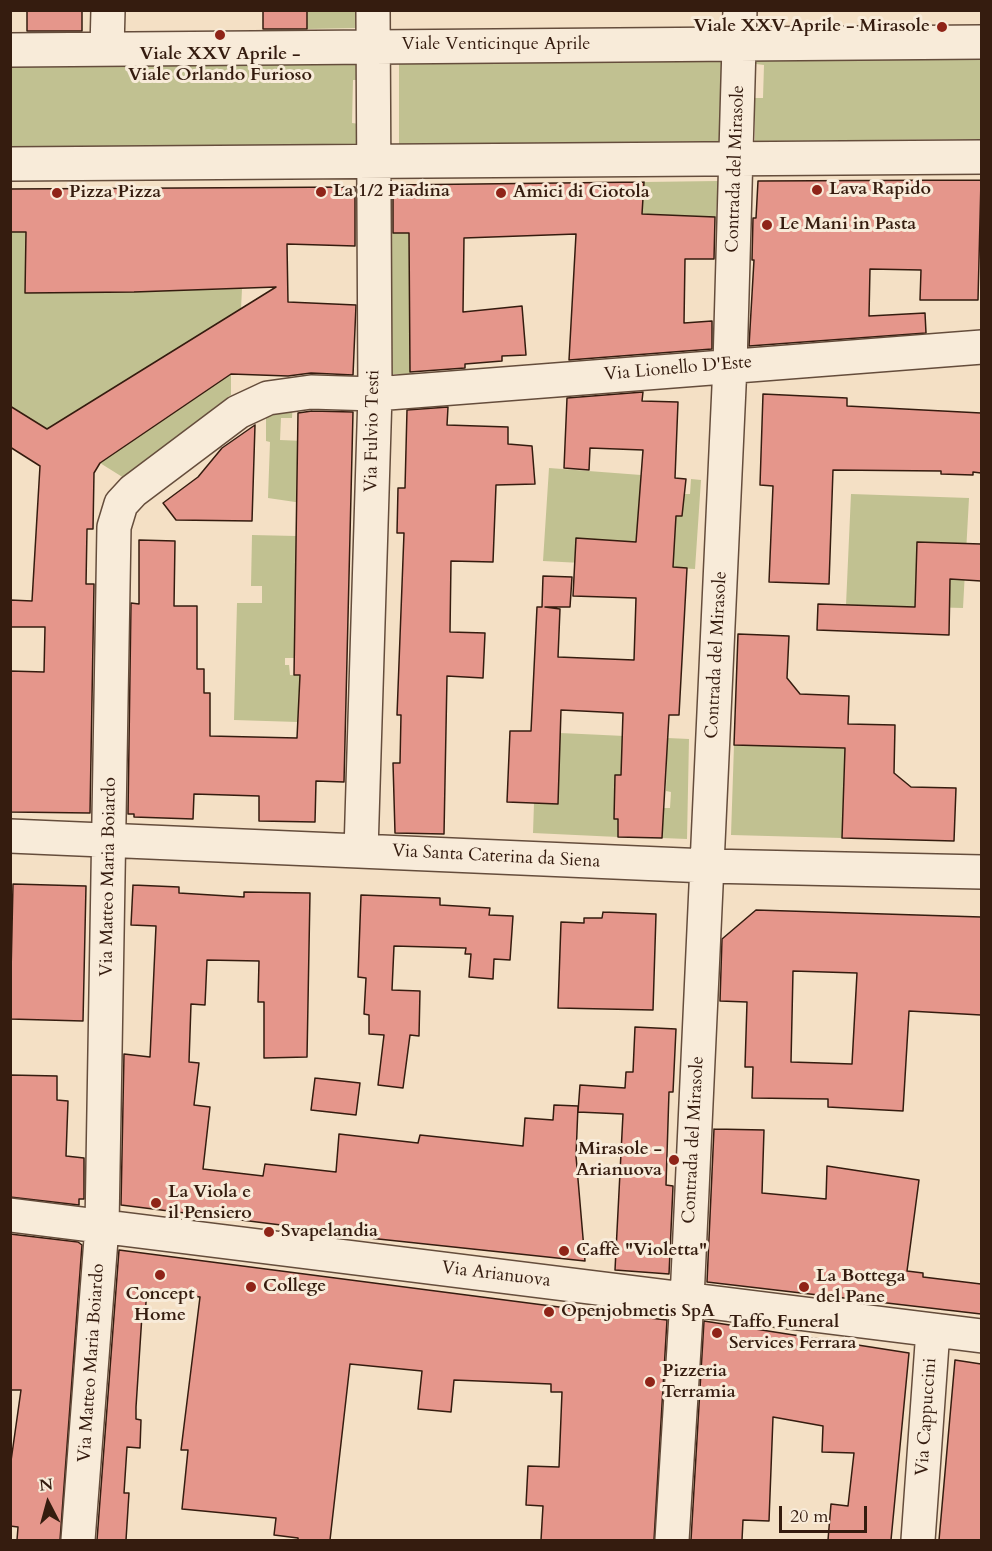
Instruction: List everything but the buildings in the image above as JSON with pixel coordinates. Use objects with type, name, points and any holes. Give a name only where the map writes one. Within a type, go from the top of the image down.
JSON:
[{"type":"street","points":[[107,49],[108,10]]},
{"type":"street","name":"Via Fulvio Testi","points":[[361,851],[375,394],[373,10]]},
{"type":"street","name":"Contrada del Mirasole","points":[[672,1540],[687,1299],[730,365],[740,10]]},
{"type":"street","name":"Viale Venticinque Aprile","points":[[10,50],[981,42]]},
{"type":"street","points":[[10,165],[374,164],[981,157]]},
{"type":"street","name":"Via Lionello D'Este","points":[[375,394],[981,347]]},
{"type":"street","name":"Via Matteo Maria Boiardo","points":[[78,1540],[102,1226],[114,527],[121,504],[133,491],[254,403],[268,398],[311,392],[375,394]]},
{"type":"street","name":"Via Santa Caterina da Siena","points":[[10,836],[707,866],[981,872]]},
{"type":"street","name":"Via Arianuova","points":[[10,1215],[981,1336]]},
{"type":"street","name":"Via Cappuccini","points":[[918,1540],[933,1330]]},
{"type":"green space","points":[[307,11],[356,11],[357,28],[307,29]]},
{"type":"green space","points":[[981,56],[981,139],[755,141],[755,98],[763,98],[764,65],[756,64],[756,57]]},
{"type":"green space","points":[[726,57],[726,141],[399,144],[399,59]]},
{"type":"green space","points":[[361,60],[361,80],[353,80],[352,123],[360,124],[360,145],[11,148],[10,63]]},
{"type":"green space","points":[[718,181],[716,217],[642,214],[644,182]]},
{"type":"green space","points":[[66,231],[26,292],[242,289],[240,329],[53,434],[11,406],[10,232]]},
{"type":"green space","points":[[387,233],[409,233],[410,374],[387,374]]},
{"type":"green space","points":[[231,374],[231,395],[124,478],[100,463]]},
{"type":"green space","points":[[293,400],[292,418],[281,418],[280,440],[304,441],[302,503],[268,498],[270,442],[266,441],[266,408]]},
{"type":"green space","points":[[549,468],[641,475],[637,533],[674,537],[676,516],[682,516],[684,494],[690,494],[691,479],[701,480],[695,569],[543,561]]},
{"type":"green space","points":[[851,494],[969,498],[963,608],[846,605]]},
{"type":"green space","points":[[252,535],[296,536],[294,658],[285,658],[285,665],[289,665],[290,675],[300,675],[298,722],[234,720],[237,603],[262,603],[262,586],[251,586]]},
{"type":"green space","points":[[560,733],[689,739],[687,839],[662,838],[663,808],[670,808],[671,792],[666,791],[667,754],[622,752],[621,775],[615,775],[614,819],[618,819],[618,837],[533,833],[534,803]]},
{"type":"green space","points":[[734,745],[845,748],[842,838],[731,835]]},
{"type":"place","name":"Viale XXV Aprile - Mirasole","points":[[942,27]]},
{"type":"place","name":"Viale XXV Aprile - Viale Orlando Furioso","points":[[220,35]]},
{"type":"place","name":"Lava Rapido","points":[[817,190]]},
{"type":"place","name":"La 1/2 Piadina","points":[[321,192]]},
{"type":"place","name":"Pizza Pizza","points":[[57,193]]},
{"type":"place","name":"Amici di Ciotola","points":[[501,193]]},
{"type":"place","name":"Le Mani in Pasta","points":[[767,225]]},
{"type":"place","name":"Mirasole - Arianuova","points":[[674,1160]]},
{"type":"place","name":"La Viola e il Pensiero","points":[[156,1203]]},
{"type":"place","name":"Svapelandia","points":[[269,1232]]},
{"type":"place","name":"Caffè \"Violetta\"","points":[[564,1251]]},
{"type":"place","name":"Concept Home","points":[[160,1275]]},
{"type":"place","name":"College","points":[[251,1287]]},
{"type":"place","name":"La Bottega del Pane","points":[[804,1287]]},
{"type":"place","name":"Openjobmetis SpA","points":[[549,1312]]},
{"type":"place","name":"Taffo Funeral Services Ferrara","points":[[717,1333]]},
{"type":"place","name":"Pizzeria Terramia","points":[[650,1382]]}]
